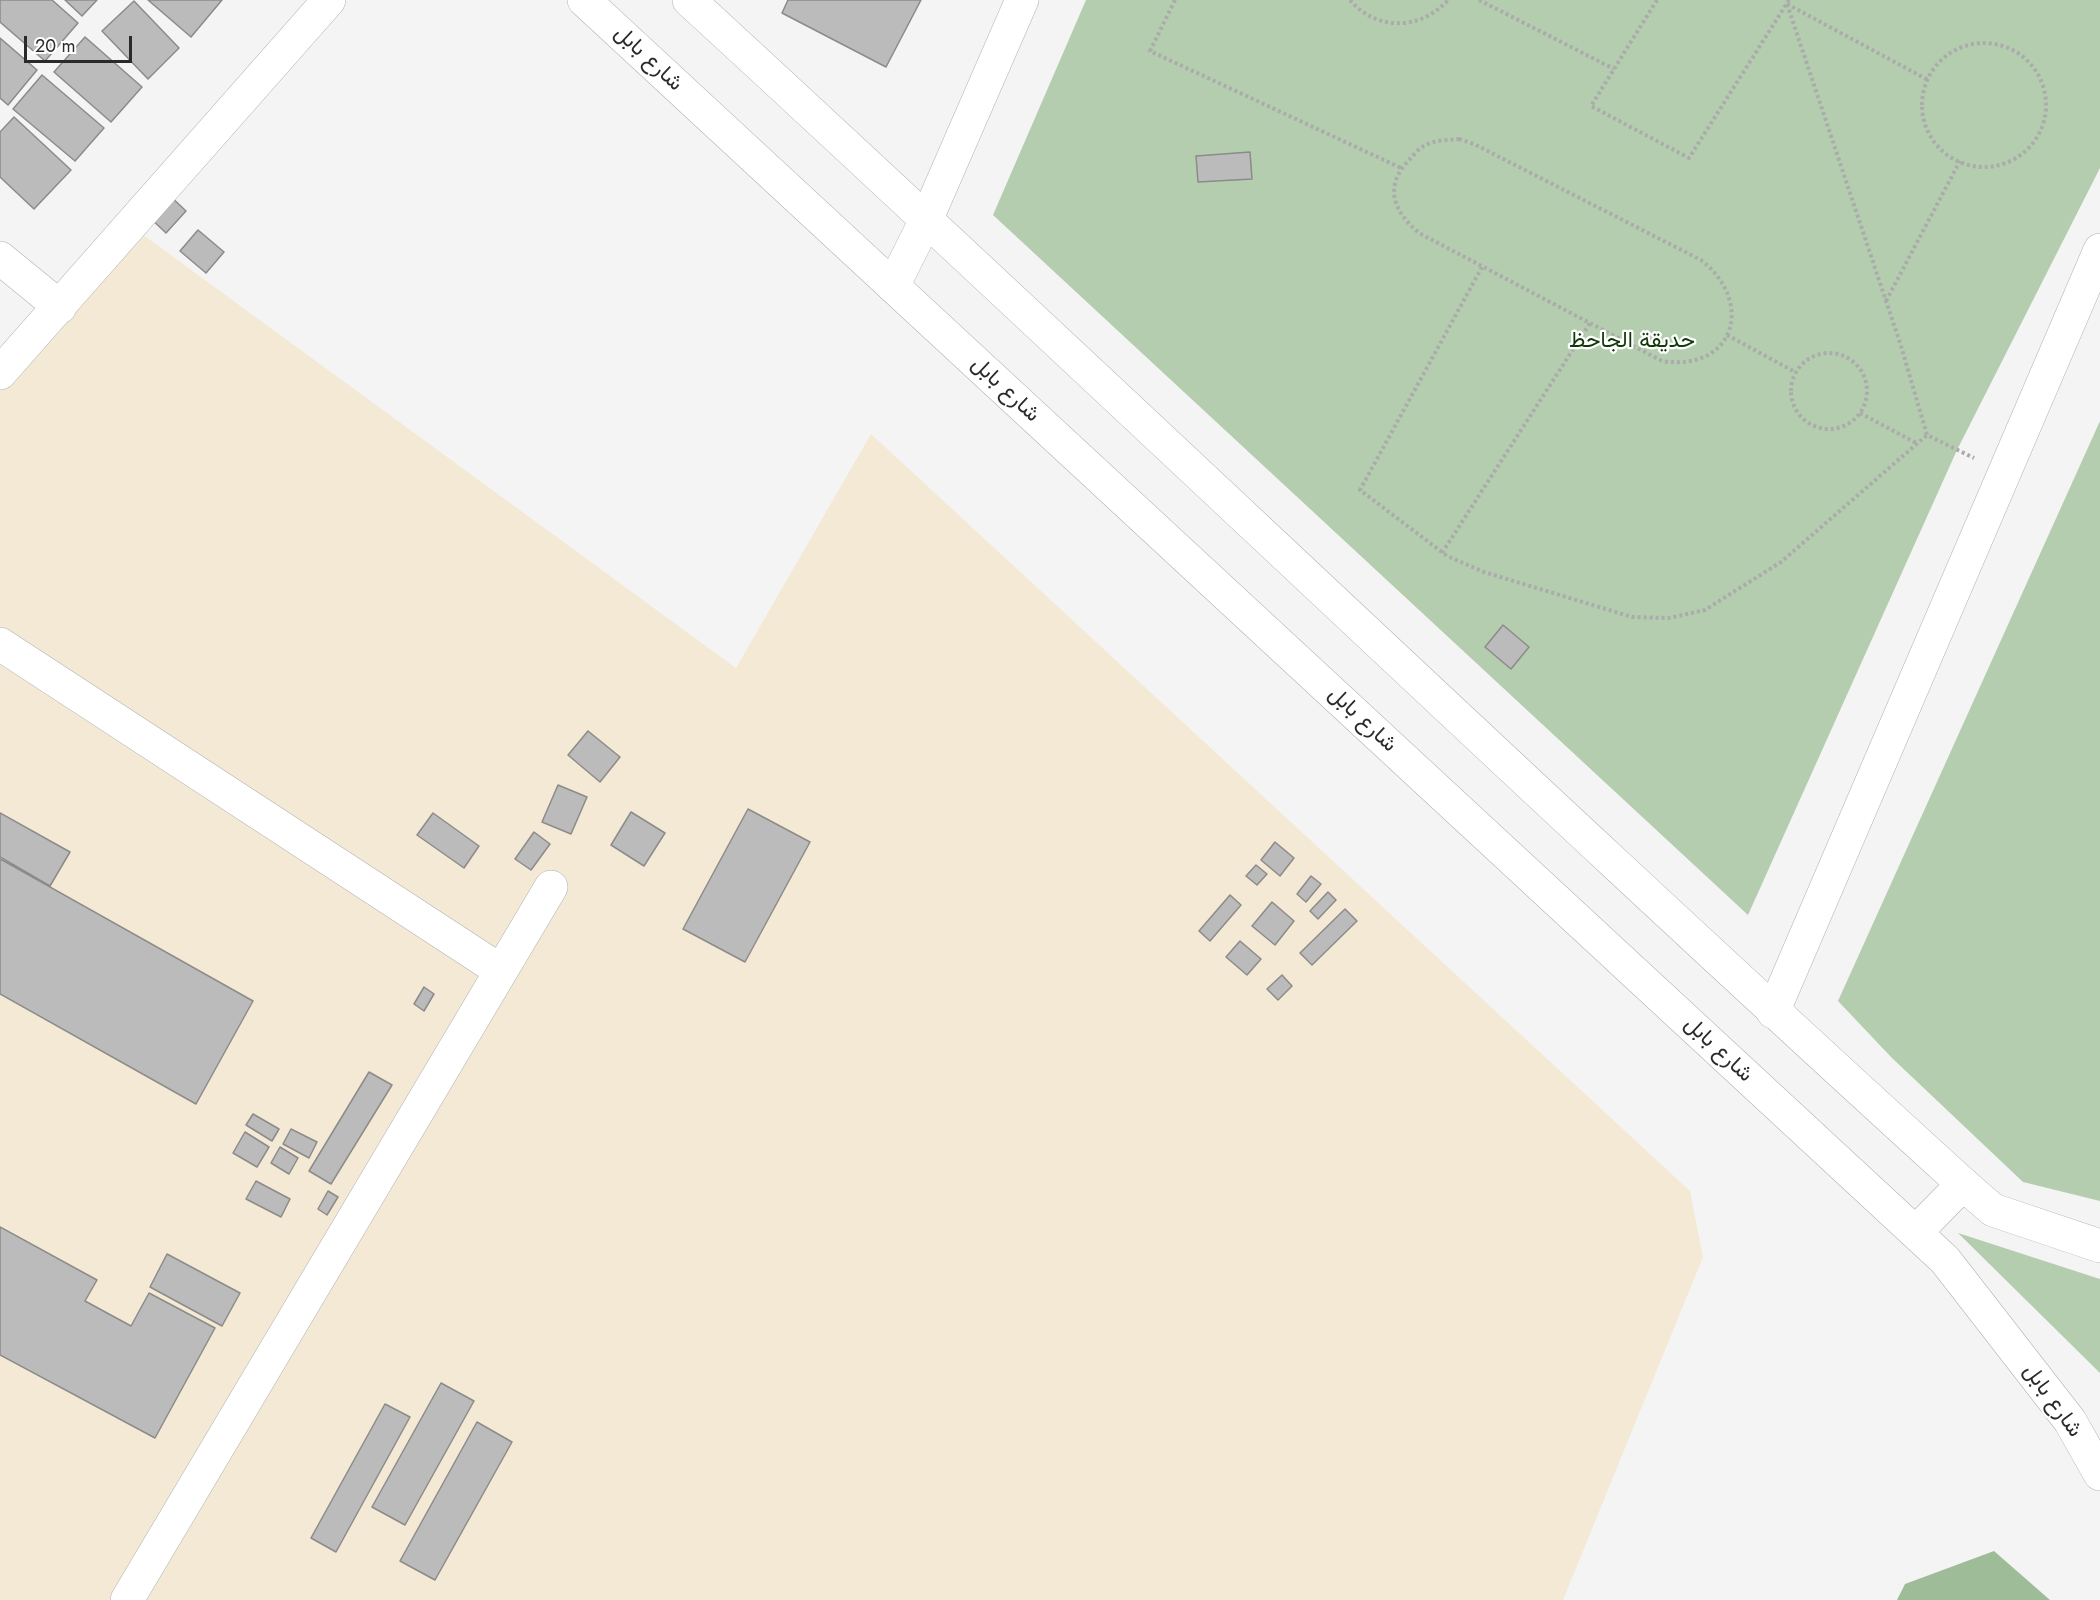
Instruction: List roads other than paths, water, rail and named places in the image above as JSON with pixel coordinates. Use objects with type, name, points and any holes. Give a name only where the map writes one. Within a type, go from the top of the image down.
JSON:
[{"type":"street","points":[[0,373],[329,0]]},
{"type":"street","name":"شارع بابل","points":[[584,0],[1945,1260],[2070,1421],[2100,1474]]},
{"type":"street","points":[[689,0],[927,218],[1773,1011],[1963,1184],[1993,1210],[2100,1246]]},
{"type":"street","points":[[893,286],[927,218],[1022,0]]},
{"type":"street","points":[[1773,1011],[2100,250]]},
{"type":"street","points":[[0,258],[60,307]]},
{"type":"street","points":[[0,644],[501,971]]},
{"type":"street","points":[[141,1595],[551,887]]},
{"type":"street","points":[[1916,1232],[1963,1184]]},
{"type":"park label","name":"حديقة الجاحظ","points":[[1632,342]]}]
